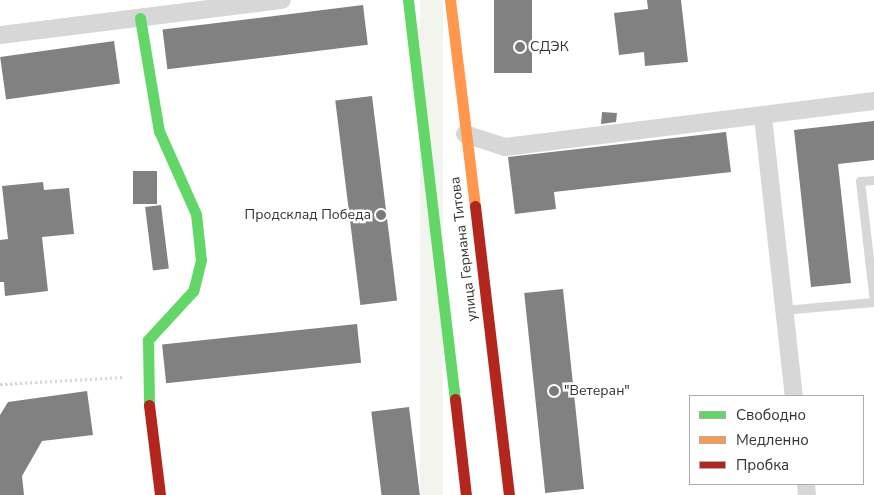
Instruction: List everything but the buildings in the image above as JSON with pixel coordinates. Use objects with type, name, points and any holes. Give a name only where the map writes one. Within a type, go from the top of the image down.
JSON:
[{"type":"street","points":[[0,36],[140,18],[163,7],[282,0]]},
{"type":"street","name":"улица Германа Титова","points":[[408,0],[466,495]]},
{"type":"street","name":"улица Германа Титова","points":[[450,0],[509,495]]},
{"type":"street","points":[[140,18],[159,132],[196,214],[201,260],[193,291],[148,340],[146,376],[160,495]]},
{"type":"street","points":[[465,134],[505,147],[763,118],[874,101]]},
{"type":"street","points":[[763,118],[782,310],[794,395]]},
{"type":"lane","points":[[782,310],[874,302],[860,181],[874,180]]},
{"type":"path","points":[[0,384],[146,376]]},
{"type":"shaded area","points":[[420,0],[443,0],[443,495],[420,495]]},
{"type":"traffic: fast","points":[[408,0],[455,399]]},
{"type":"traffic: fast","points":[[140,18],[159,131],[196,214],[201,260],[193,291],[148,340],[149,405]]},
{"type":"traffic: slow","points":[[450,0],[475,206]]},
{"type":"traffic: jam","points":[[475,206],[509,495]]},
{"type":"traffic: jam","points":[[455,399],[466,495]]},
{"type":"traffic: jam","points":[[149,405],[160,495]]},
{"type":"place","name":"СДЭК","points":[[520,47]]},
{"type":"place","name":"Продсклад Победа","points":[[381,215]]},
{"type":"place","name":"\"Ветеран\"","points":[[554,391]]}]
